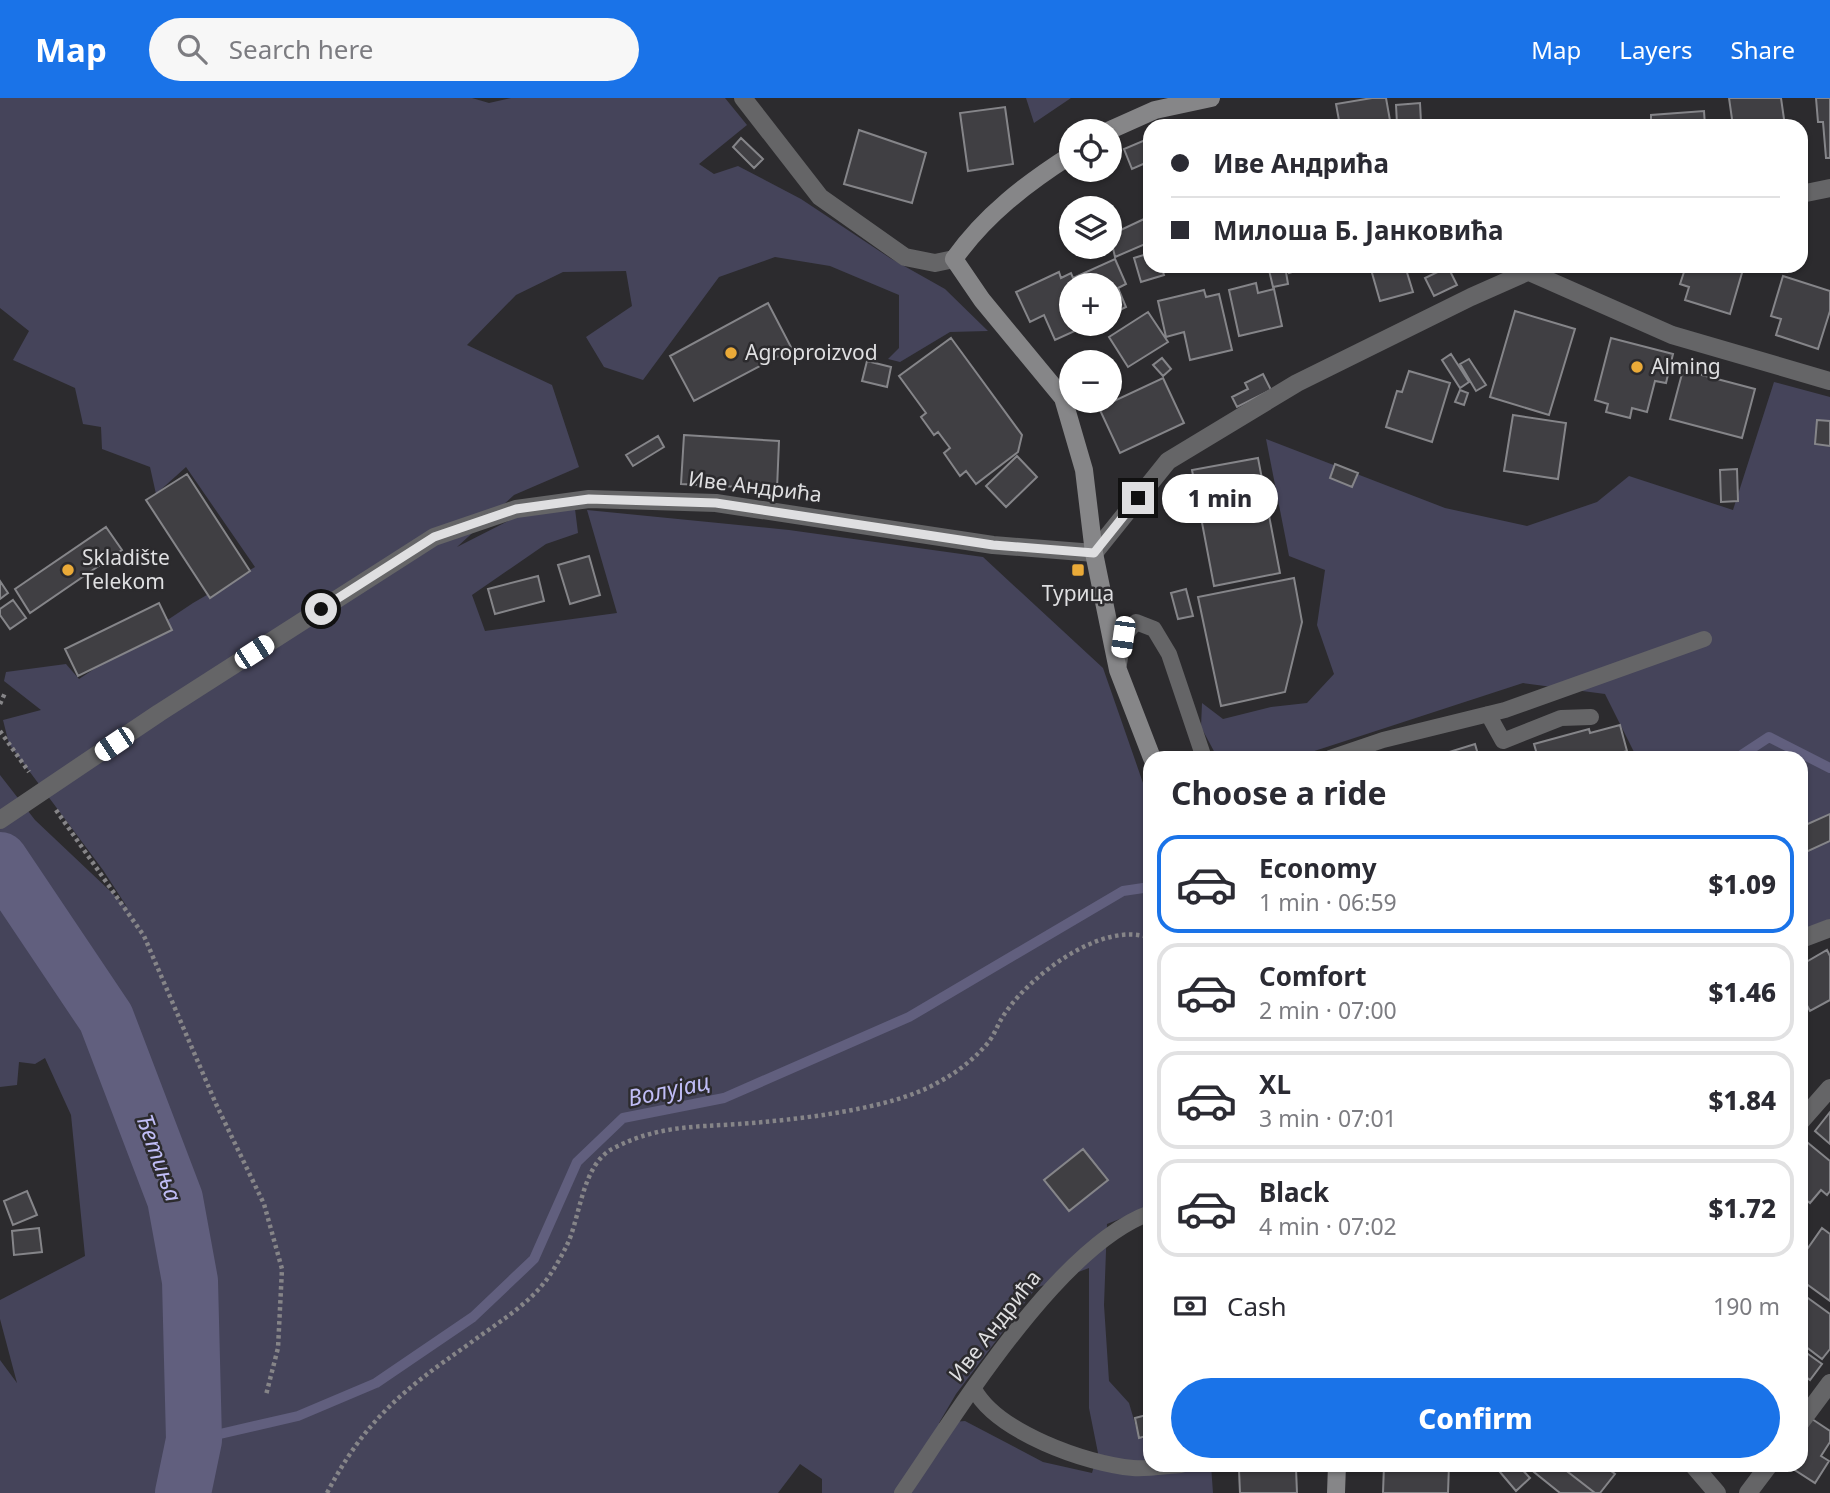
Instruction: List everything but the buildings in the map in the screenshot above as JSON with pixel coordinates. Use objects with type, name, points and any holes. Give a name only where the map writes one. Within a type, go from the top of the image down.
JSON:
[{"type":"street","points":[[743,98],[820,197],[905,257],[935,262],[954,259],[970,236],[1029,181],[1059,162]]},
{"type":"street","points":[[1122,125],[1155,110],[1211,98]]},
{"type":"street","points":[[1808,193],[1830,188]]},
{"type":"street","points":[[954,259],[982,300],[1063,398],[1084,470],[1094,553],[1118,670],[1149,751]]},
{"type":"street","points":[[1094,553],[1168,461],[1297,383],[1526,273]]},
{"type":"street","points":[[1542,273],[1672,334],[1830,381]]},
{"type":"street","name":"Иве Андрића","points":[[0,820],[159,713],[434,537],[516,509],[589,499],[716,503],[993,545],[1094,553]]},
{"type":"street","points":[[1808,936],[1830,928]]},
{"type":"street","points":[[1808,1113],[1830,1088]]},
{"type":"street","points":[[1808,1412],[1830,1382]]},
{"type":"street","points":[[1336,1493],[1337,1472]]},
{"type":"street","points":[[1699,1472],[1717,1493]]},
{"type":"street","points":[[1748,1493],[1764,1472]]},
{"type":"lane","points":[[1118,670],[1123,637],[1136,622],[1154,629],[1169,654],[1202,751]]},
{"type":"lane","points":[[1350,751],[1488,714],[1704,639]]},
{"type":"lane","points":[[1488,714],[1503,741],[1561,718],[1591,717]]},
{"type":"lane","name":"Иве Андрића","points":[[902,1493],[1024,1321],[1056,1285],[1111,1234],[1143,1215]]},
{"type":"lane","points":[[974,1389],[987,1409],[1001,1420],[1045,1443],[1116,1465],[1143,1468]]},
{"type":"path","points":[[0,704],[5,693]]},
{"type":"path","points":[[0,731],[32,777]]},
{"type":"path","points":[[48,800],[144,936],[216,1104],[264,1204],[282,1269],[278,1348],[266,1395]]},
{"type":"path","points":[[327,1493],[362,1435],[385,1408],[520,1307],[544,1283],[567,1247],[595,1167],[614,1148],[660,1130],[682,1125],[786,1121],[887,1103],[926,1089],[962,1069],[988,1043],[1006,1011],[1054,965],[1115,934],[1143,935]]},
{"type":"shaded area","points":[[0,98],[472,98],[489,103],[511,98],[725,98],[747,125],[699,164],[714,174],[738,166],[801,199],[890,258],[945,289],[988,331],[950,332],[900,362],[888,359],[899,348],[899,295],[830,266],[775,257],[719,277],[643,380],[604,367],[586,337],[632,306],[626,271],[563,272],[516,295],[467,345],[552,385],[579,467],[514,495],[457,547],[518,516],[575,509],[578,533],[546,544],[472,595],[485,631],[617,613],[587,510],[789,530],[983,557],[1103,668],[1143,783],[1143,1210],[1107,1224],[1104,1305],[1109,1381],[1129,1403],[1139,1437],[1143,1438],[1143,1472],[1212,1472],[1213,1493],[822,1493],[822,1479],[800,1464],[778,1493],[0,1493],[0,1360],[17,1383],[0,1319],[0,1300],[85,1256],[71,1115],[45,1058],[35,1064],[19,1062],[17,1085],[0,1087],[0,775],[35,820],[127,907],[103,870],[9,744],[3,720],[41,710],[4,681],[6,672],[66,664],[79,679],[193,603],[255,567],[186,467],[156,494],[150,467],[102,449],[101,427],[83,424],[75,388],[13,360],[29,331],[0,308]],"holes":[[[1089,1268],[1089,1408],[1098,1453],[1092,1473],[1043,1462],[965,1421],[939,1423],[956,1394],[1036,1288]]]},
{"type":"shaded area","points":[[1026,98],[1071,98],[1034,123]]},
{"type":"shaded area","points":[[1774,382],[1830,397],[1830,925],[1808,933],[1808,751],[1634,751],[1605,694],[1523,683],[1314,751],[1214,751],[1201,727],[1202,703],[1223,719],[1271,707],[1307,703],[1334,674],[1317,625],[1325,570],[1289,556],[1266,439],[1445,508],[1527,526],[1597,502],[1629,476],[1733,510]]},
{"type":"waterway","name":"Волујац","points":[[1748,751],[1769,737],[1797,751]]},
{"type":"waterway","name":"Волујац","points":[[1808,757],[1830,768]]},
{"type":"waterway","name":"Ђетиња","points":[[0,860],[106,1018],[175,1199],[190,1281],[194,1440],[183,1493]]},
{"type":"waterway","name":"Волујац","points":[[194,1440],[298,1416],[376,1383],[473,1317],[534,1259],[577,1162],[623,1118],[724,1098],[909,1017],[1123,891],[1143,888]]},
{"type":"place","name":"Agroproizvod","points":[[731,353]]},
{"type":"place","name":"Alming","points":[[1637,367]]},
{"type":"place","name":"Skladište Telekom","points":[[68,570]]},
{"type":"place","name":"Турица","points":[[1078,570]]},
{"type":"route","points":[[321,609],[434,537],[516,509],[589,499],[644,498],[716,503],[993,545],[1094,553],[1138,498]]}]
